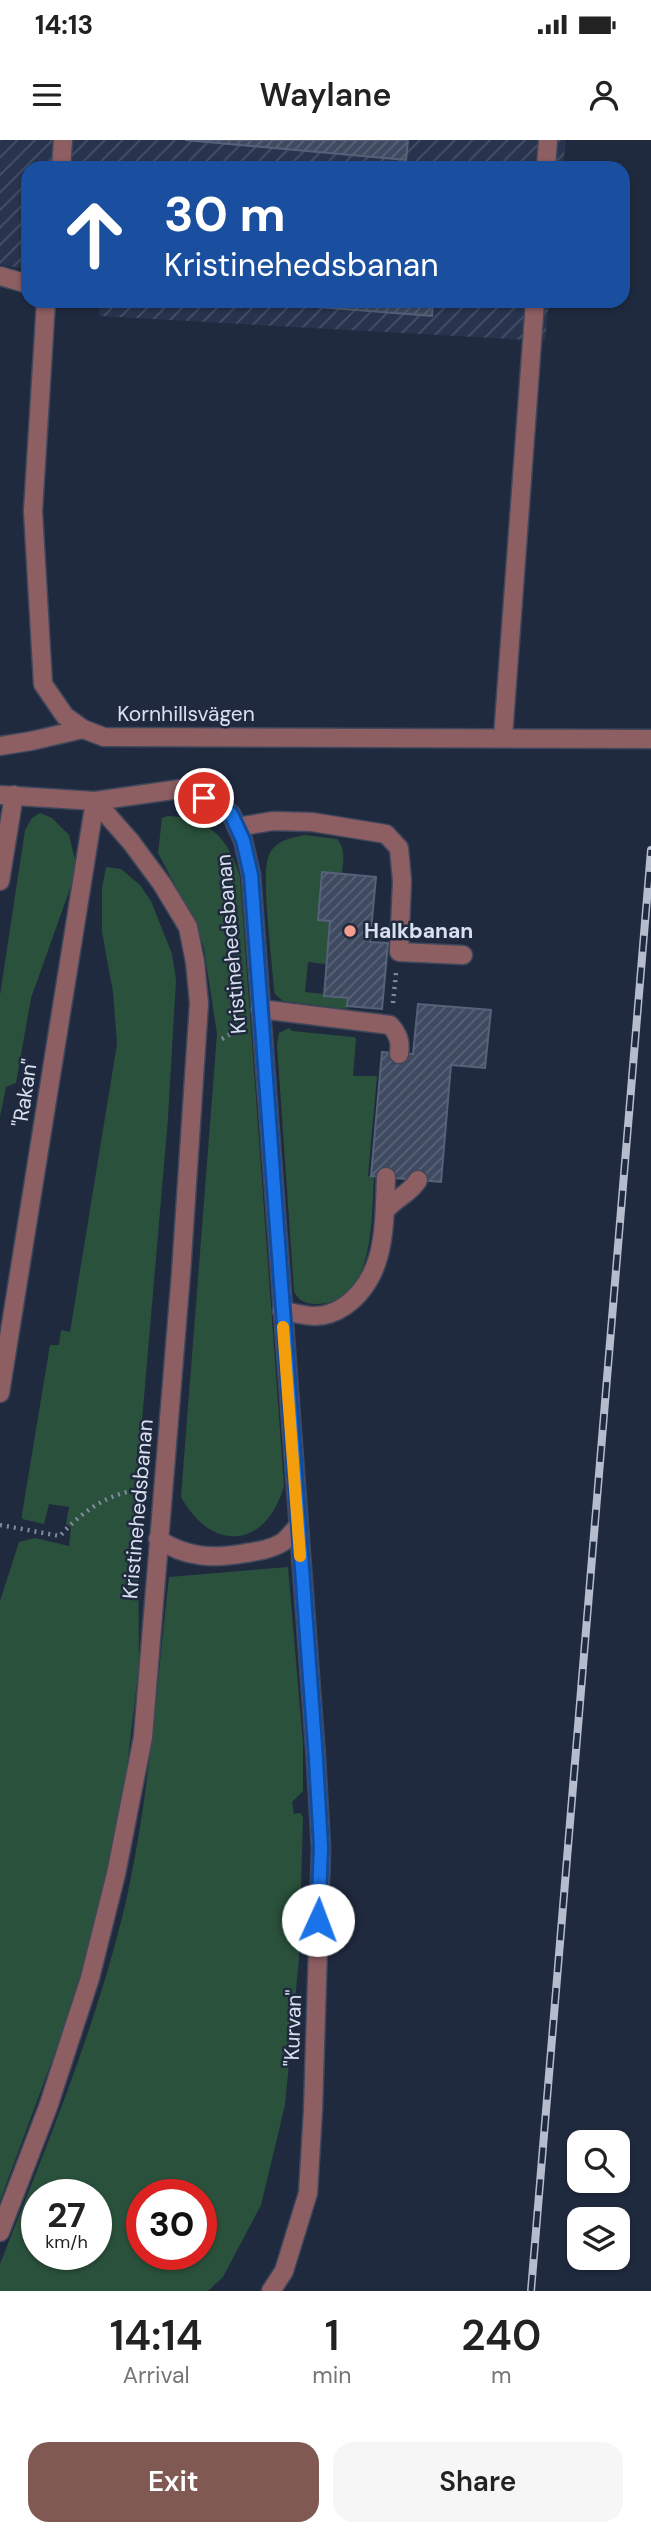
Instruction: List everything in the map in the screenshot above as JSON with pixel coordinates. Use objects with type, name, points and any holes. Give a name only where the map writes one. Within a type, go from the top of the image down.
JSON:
[{"type":"street","points":[[62,161],[63,140]]},
{"type":"street","points":[[546,161],[548,140]]},
{"type":"street","points":[[0,276],[21,282]]},
{"type":"street","name":"Kornhillsvägen","points":[[46,308],[33,510],[43,684],[65,716],[83,729],[104,737],[651,739]]},
{"type":"street","points":[[503,737],[534,308]]},
{"type":"street","points":[[0,746],[83,729]]},
{"type":"street","name":"Kristinehedsbanan","points":[[7,795],[95,801],[180,789],[204,798],[231,814],[243,840],[251,875],[316,1759]]},
{"type":"street","points":[[0,881],[7,795]]},
{"type":"street","name":"Kristinehedsbanan","points":[[0,2232],[48,2107],[90,1978],[116,1874],[143,1737],[181,1273],[199,1003],[188,927],[162,884],[131,842],[95,801]]},
{"type":"street","name":"\"Rakan\"","points":[[0,1393],[95,801]]},
{"type":"street","points":[[237,827],[273,821],[312,822],[386,834],[399,848],[402,881],[399,952],[463,956]]},
{"type":"street","points":[[261,1014],[390,1025],[401,1044],[399,1054]]},
{"type":"street","points":[[282,1311],[314,1316],[334,1313],[358,1297],[373,1276],[380,1250],[386,1177]]},
{"type":"street","points":[[385,1211],[414,1187],[418,1180]]},
{"type":"street","points":[[158,1539],[173,1549],[196,1556],[226,1557],[264,1550],[284,1541],[298,1527]]},
{"type":"street","name":"\"Kurvan\"","points":[[271,2291],[284,2271],[308,2193],[321,1848],[316,1759]]},
{"type":"path","points":[[390,1025],[399,952]]},
{"type":"path","points":[[196,1045],[218,1042],[261,1014]]},
{"type":"path","points":[[0,1525],[60,1536],[74,1521],[109,1499],[129,1490],[162,1489]]},
{"type":"shaded area","points":[[0,140],[566,140],[564,161],[21,161],[21,268],[0,265]]},
{"type":"shaded area","points":[[100,308],[548,308],[545,341],[99,316]]},
{"type":"green space","points":[[40,813],[52,818],[69,835],[76,864],[71,886],[31,998],[16,1083],[6,1087],[0,1117],[0,995],[25,830],[32,818]]},
{"type":"green space","points":[[168,816],[195,821],[215,833],[230,852],[240,877],[284,1486],[276,1507],[265,1522],[252,1532],[237,1536],[222,1535],[208,1528],[181,1497],[217,1034],[204,949],[198,929],[158,853],[162,818]]},
{"type":"green space","points":[[305,835],[337,839],[343,856],[342,873],[322,873],[318,920],[330,922],[326,964],[308,962],[305,992],[347,999],[347,1009],[283,1001],[274,990],[266,899],[269,855],[284,840]]},
{"type":"green space","points":[[106,867],[121,869],[140,885],[151,901],[172,954],[176,980],[168,1118],[142,1421],[138,1521],[139,1666],[127,1767],[96,1922],[63,2031],[0,2201],[0,1601],[19,1542],[35,1538],[69,1546],[71,1527],[66,1524],[69,1507],[49,1504],[44,1524],[22,1519],[22,1514],[50,1345],[59,1345],[61,1330],[70,1332],[117,1044],[113,992],[102,932],[102,888]]},
{"type":"green space","points":[[289,1028],[292,1031],[354,1037],[353,1076],[377,1076],[368,1176],[374,1177],[372,1214],[366,1255],[360,1274],[350,1290],[336,1300],[316,1304],[303,1301],[294,1291],[277,1045],[279,1033]]},
{"type":"green space","points":[[288,1567],[303,1743],[303,1791],[292,1802],[294,1814],[300,1813],[303,1817],[299,1959],[285,2105],[261,2205],[223,2277],[208,2291],[0,2291],[0,2264],[21,2210],[21,2270],[112,2270],[112,2179],[33,2179],[97,2006],[122,1918],[139,1834],[169,1577]]},
{"type":"building","points":[[185,140],[408,140],[406,160]]},
{"type":"building","points":[[330,308],[433,308],[432,316]]},
{"type":"building","name":"Halkbanan","points":[[322,872],[376,877],[370,942],[388,943],[382,1009],[347,1006],[348,998],[324,996],[330,921],[318,920]]},
{"type":"building","points":[[418,1004],[491,1010],[485,1068],[451,1065],[441,1182],[371,1176],[382,1052],[413,1054]]},
{"type":"railway","points":[[531,2291],[651,850]]},
{"type":"slow traffic","points":[[283,1327],[300,1556]]},
{"type":"place","name":"Halkbanan","points":[[350,931]]},
{"type":"route","points":[[204,798],[231,814],[243,840],[251,875],[316,1759],[321,1848],[318,1920]]}]
